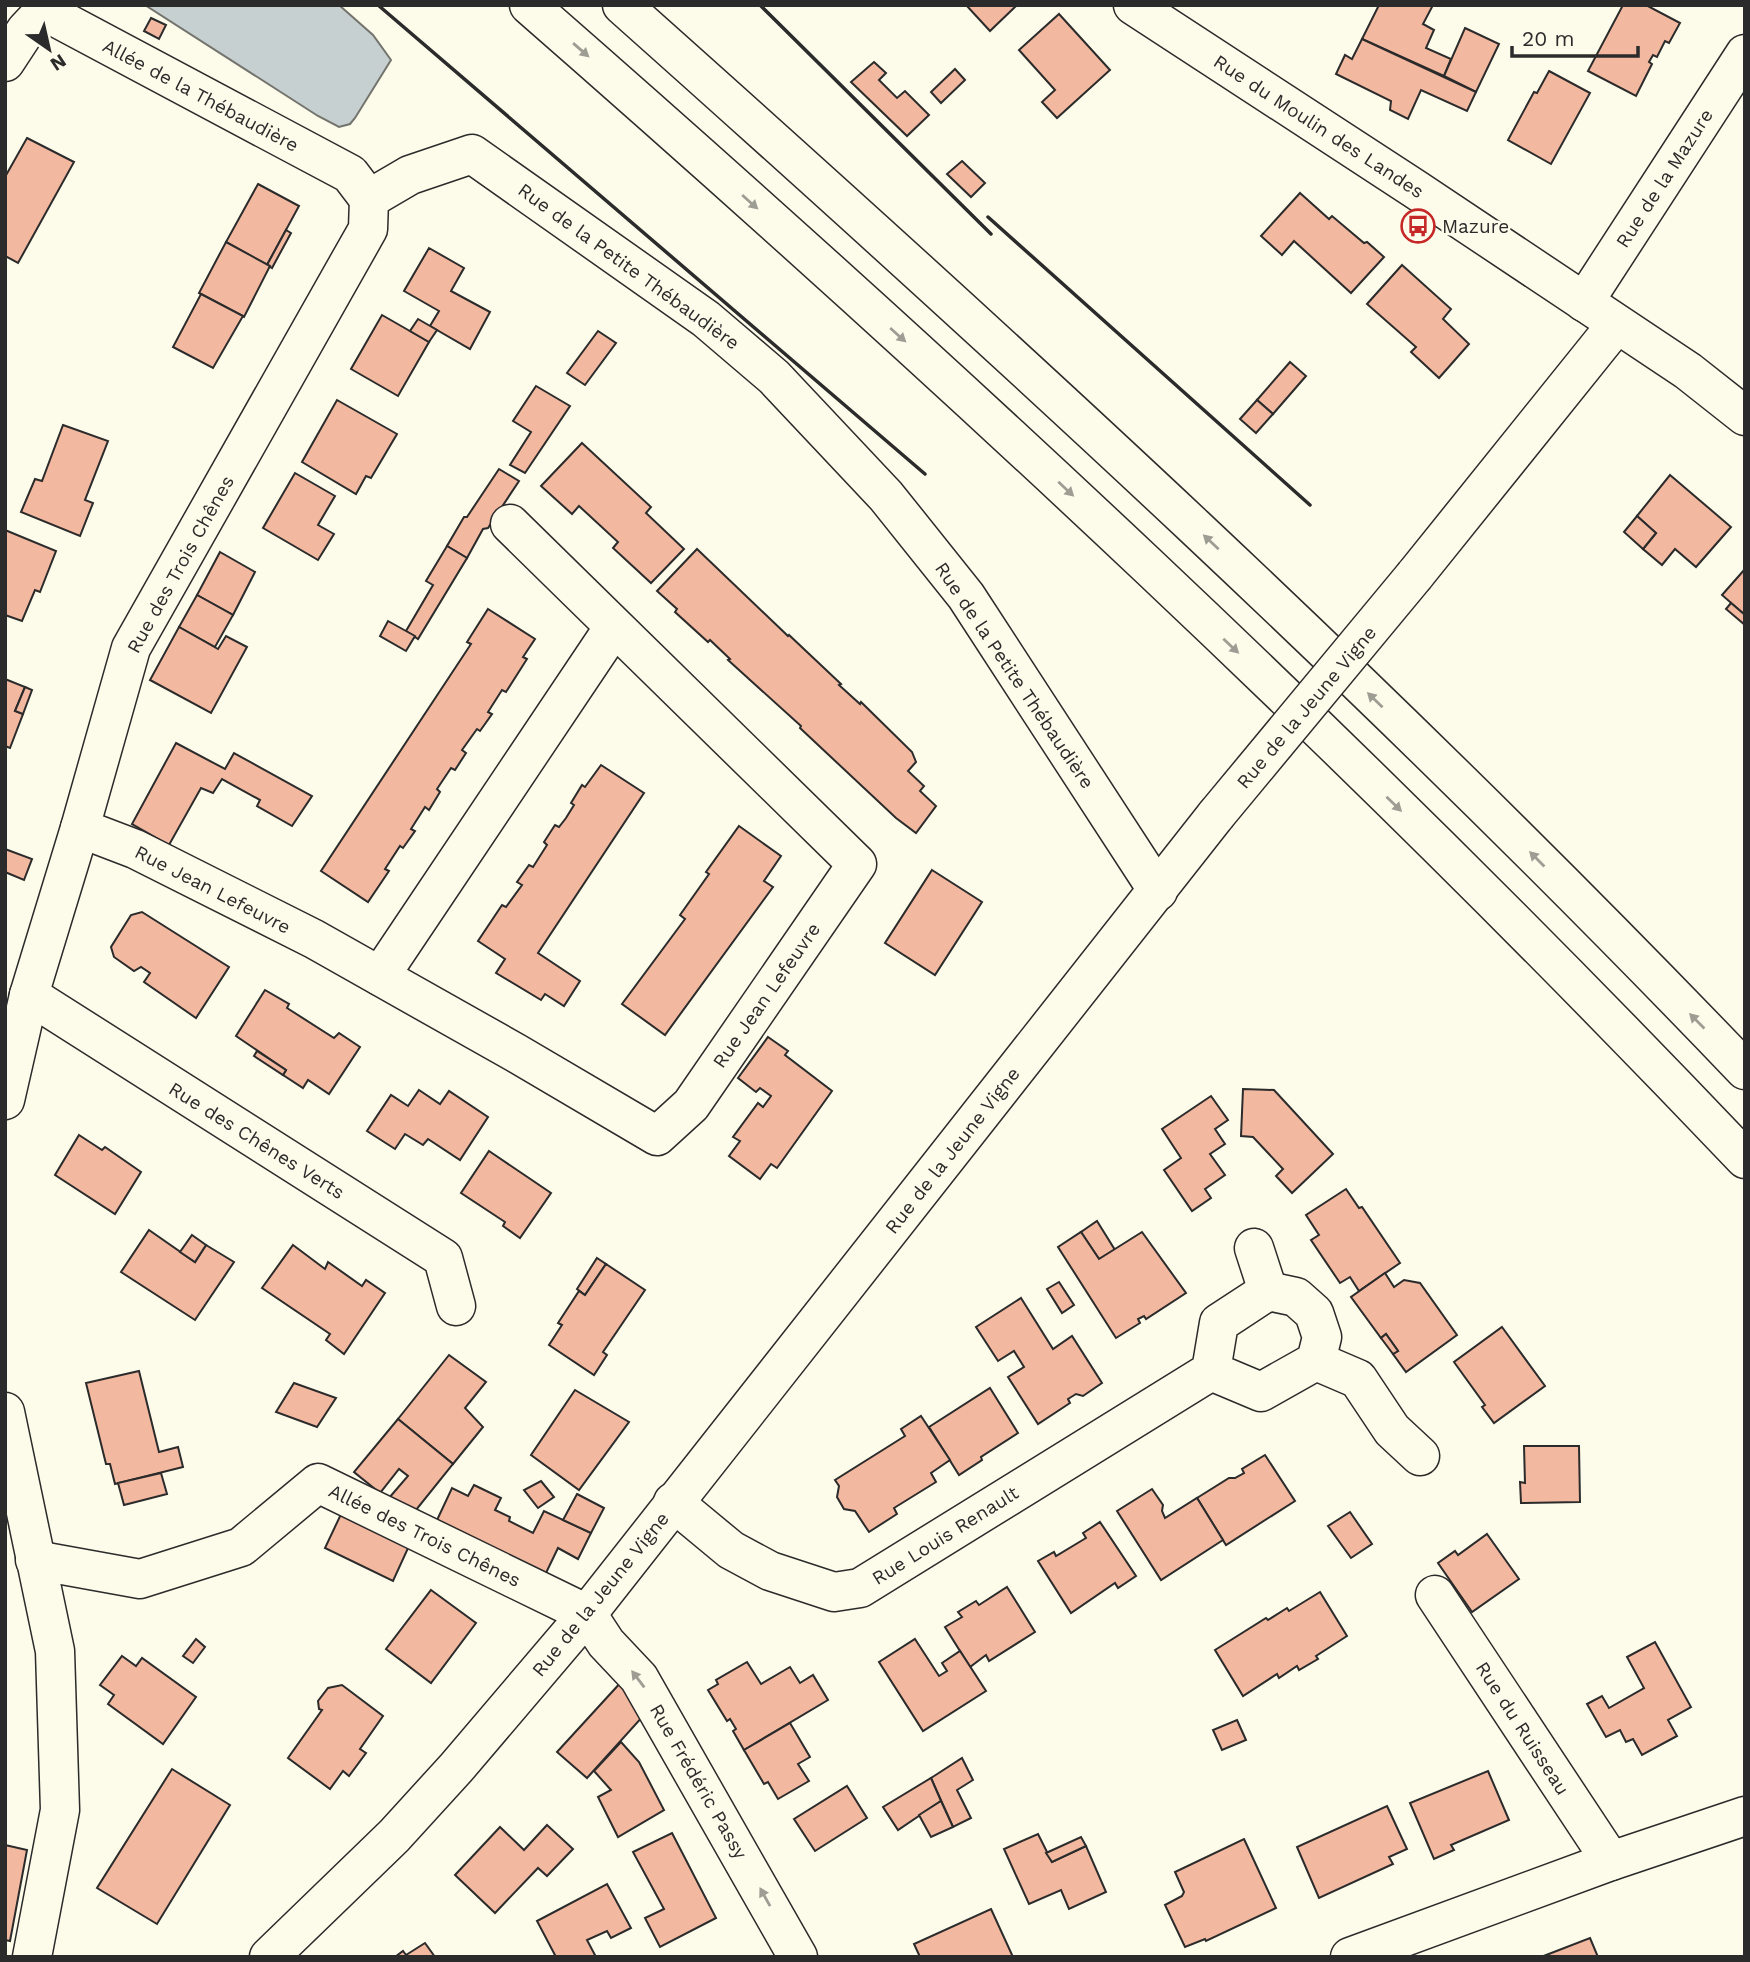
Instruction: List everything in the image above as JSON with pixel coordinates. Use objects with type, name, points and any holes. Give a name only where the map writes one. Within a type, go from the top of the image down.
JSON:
[{"type":"main road","points":[[529,5],[929,363],[1240,654],[1534,942],[1745,1159]]},
{"type":"main road","points":[[622,5],[988,333],[1264,593],[1470,792],[1745,1070]]},
{"type":"main road","name":"Rue du Moulin des Landes","points":[[1133,5],[1696,377],[1745,416]]},
{"type":"main road","name":"Allée de la Thébaudière","points":[[5,62],[26,30],[44,11],[61,12],[349,174],[369,199]]},
{"type":"main road","name":"Rue de la Mazure","points":[[1584,302],[1745,54]]},
{"type":"main road","name":"Rue de la Petite Thébaudière","points":[[369,199],[410,175],[472,154],[706,319],[774,377],[886,496],[966,596],[1158,891]]},
{"type":"main road","name":"Rue des Trois Chênes","points":[[5,1100],[29,995],[131,648],[368,229],[369,199]]},
{"type":"main road","name":"Rue de la Jeune Vigne","points":[[269,1957],[394,1836],[456,1768],[587,1614],[1216,815],[1616,326]]},
{"type":"main road","name":"Rue Jean Lefeuvre","points":[[80,828],[135,849],[314,939],[657,1136],[691,1105],[857,864],[510,524]]},
{"type":"main road","points":[[380,976],[614,626]]},
{"type":"main road","name":"Rue des Chênes Verts","points":[[29,995],[443,1258],[456,1306]]},
{"type":"main road","points":[[1254,1248],[1268,1291]]},
{"type":"main road","points":[[1268,1291],[1296,1297],[1314,1313],[1322,1337],[1316,1361],[1261,1392],[1211,1371],[1219,1323],[1268,1291]]},
{"type":"main road","points":[[1316,1361],[1358,1379],[1392,1430],[1420,1456]]},
{"type":"main road","name":"Rue Louis Renault","points":[[673,1502],[731,1550],[770,1571],[834,1592],[860,1588],[1211,1371]]},
{"type":"main road","points":[[5,1412],[55,1650],[60,1810],[32,1957]]},
{"type":"main road","name":"Allée des Trois Chênes","points":[[35,1560],[140,1579],[241,1547],[318,1483],[587,1614]]},
{"type":"main road","name":"Rue du Ruisseau","points":[[1435,1595],[1611,1861]]},
{"type":"main road","name":"Rue Frédéric Passy","points":[[587,1614],[606,1643],[639,1678],[798,1957]]},
{"type":"main road","points":[[1350,1957],[1611,1861],[1745,1816]]},
{"type":"shaded area","points":[[145,5],[339,5],[373,35],[391,60],[355,118],[350,124],[339,127]]},
{"type":"building","points":[[966,5],[1017,5],[990,31]]},
{"type":"building","points":[[1379,5],[1433,5],[1423,24],[1434,30],[1426,48],[1451,59],[1444,76],[1362,39]]},
{"type":"building","points":[[1623,5],[1646,5],[1680,23],[1669,43],[1665,41],[1657,57],[1653,55],[1649,62],[1652,64],[1636,96],[1588,71]]},
{"type":"building","points":[[1059,14],[1110,70],[1057,118],[1042,102],[1055,90],[1019,50]]},
{"type":"building","points":[[151,18],[166,25],[159,39],[144,31]]},
{"type":"building","points":[[1465,28],[1499,44],[1476,92],[1444,76]]},
{"type":"building","points":[[1362,39],[1476,92],[1467,111],[1421,90],[1408,119],[1390,110],[1391,101],[1336,74],[1345,55],[1352,59]]},
{"type":"building","points":[[874,62],[886,73],[879,80],[897,98],[905,91],[929,115],[907,136],[851,82]]},
{"type":"building","points":[[955,69],[965,80],[941,103],[931,92]]},
{"type":"building","points":[[1549,71],[1590,93],[1551,164],[1508,140],[1534,92],[1537,93]]},
{"type":"building","points":[[27,138],[74,162],[18,263],[5,256],[5,177]]},
{"type":"building","points":[[962,161],[985,183],[971,197],[947,174]]},
{"type":"building","points":[[258,184],[299,206],[267,265],[226,242]]},
{"type":"building","points":[[1300,193],[1329,219],[1332,216],[1384,257],[1351,293],[1294,241],[1282,255],[1261,236]]},
{"type":"building","points":[[286,230],[291,233],[272,268],[267,265]]},
{"type":"building","points":[[226,242],[270,266],[244,317],[199,293]]},
{"type":"building","points":[[429,248],[464,268],[451,291],[490,312],[470,349],[430,326],[439,311],[404,291]]},
{"type":"building","points":[[1402,265],[1451,309],[1443,319],[1469,344],[1439,378],[1411,352],[1416,347],[1367,304]]},
{"type":"building","points":[[201,294],[243,316],[213,368],[173,347]]},
{"type":"building","points":[[382,315],[429,342],[398,396],[351,369]]},
{"type":"building","points":[[418,319],[437,330],[429,342],[410,331]]},
{"type":"building","points":[[598,331],[616,343],[585,385],[567,373]]},
{"type":"building","points":[[1290,362],[1306,376],[1273,414],[1257,400]]},
{"type":"building","points":[[536,386],[570,406],[525,473],[510,465],[531,432],[513,421]]},
{"type":"building","points":[[337,400],[397,434],[371,478],[366,476],[356,494],[302,462]]},
{"type":"building","points":[[1257,400],[1273,414],[1256,433],[1240,419]]},
{"type":"building","points":[[63,425],[108,441],[85,500],[93,503],[80,536],[21,512],[35,479],[42,481]]},
{"type":"building","points":[[582,443],[651,507],[646,513],[684,549],[651,583],[613,548],[618,542],[579,506],[572,514],[541,486]]},
{"type":"building","points":[[499,469],[519,481],[488,528],[483,529],[467,558],[447,546],[464,517],[467,517]]},
{"type":"building","points":[[295,473],[335,496],[318,525],[334,534],[318,560],[263,528]]},
{"type":"building","points":[[1670,475],[1731,527],[1696,567],[1675,549],[1662,565],[1643,549],[1656,533],[1637,516]]},
{"type":"building","points":[[1637,516],[1656,533],[1643,549],[1624,532]]},
{"type":"building","points":[[5,530],[56,551],[40,592],[35,590],[22,621],[5,615]]},
{"type":"building","points":[[447,546],[467,558],[418,639],[406,631],[433,585],[426,581]]},
{"type":"building","points":[[697,549],[912,752],[916,762],[908,771],[924,786],[920,791],[936,806],[916,833],[896,818],[710,640],[708,642],[675,612],[677,609],[657,591]]},
{"type":"building","points":[[220,552],[255,572],[233,615],[197,595]]},
{"type":"building","points":[[1745,569],[1745,615],[1722,595]]},
{"type":"building","points":[[197,595],[233,615],[215,647],[179,627]]},
{"type":"building","points":[[1731,603],[1745,615],[1745,625],[1726,609]]},
{"type":"building","points":[[488,609],[535,639],[523,657],[527,659],[506,692],[502,690],[488,712],[492,714],[480,731],[477,729],[462,750],[466,753],[455,770],[451,768],[437,789],[440,792],[429,810],[425,807],[411,829],[415,831],[403,848],[400,846],[385,869],[389,871],[368,902],[321,871],[471,644],[467,642]]},
{"type":"building","points":[[388,621],[415,636],[406,651],[380,636]]},
{"type":"building","points":[[179,627],[218,649],[226,636],[247,647],[211,713],[150,680]]},
{"type":"building","points":[[5,679],[25,687],[15,711],[23,714],[10,748],[5,746]]},
{"type":"building","points":[[25,687],[32,690],[23,714],[15,711]]},
{"type":"building","points":[[176,743],[225,769],[234,753],[312,796],[292,826],[257,806],[260,800],[222,779],[213,793],[201,788],[169,845],[132,824]]},
{"type":"building","points":[[601,765],[644,793],[538,953],[580,981],[564,1006],[545,994],[541,1000],[496,973],[505,959],[478,941],[502,905],[506,907],[522,885],[517,882],[529,865],[533,867],[547,845],[544,842],[555,825],[559,827],[566,818],[582,785],[585,787]]},
{"type":"building","points":[[739,826],[781,856],[764,881],[773,887],[665,1035],[622,1004],[685,919],[680,915]]},
{"type":"building","points":[[5,849],[32,859],[24,880],[5,872]]},
{"type":"building","points":[[932,870],[982,902],[935,975],[885,943]]},
{"type":"building","points":[[142,912],[229,967],[196,1018],[144,982],[150,973],[141,967],[134,971],[114,957],[111,947],[131,915]]},
{"type":"building","points":[[265,990],[289,1004],[287,1008],[334,1038],[339,1033],[360,1047],[329,1094],[308,1080],[303,1088],[283,1075],[286,1070],[236,1036]]},
{"type":"building","points":[[768,1037],[788,1051],[785,1055],[832,1091],[777,1168],[771,1164],[760,1179],[729,1156],[740,1141],[733,1137],[758,1103],[763,1107],[771,1096],[760,1088],[756,1092],[738,1078]]},
{"type":"building","points":[[257,1051],[286,1070],[283,1075],[254,1056]]},
{"type":"building","points":[[1243,1089],[1274,1090],[1333,1154],[1292,1193],[1276,1176],[1283,1169],[1253,1137],[1241,1136]]},
{"type":"building","points":[[419,1090],[440,1104],[449,1091],[488,1117],[460,1160],[428,1139],[423,1145],[405,1134],[395,1149],[367,1131],[391,1095],[408,1106]]},
{"type":"building","points":[[1211,1096],[1228,1120],[1215,1129],[1225,1144],[1210,1154],[1225,1175],[1205,1189],[1211,1198],[1192,1211],[1164,1170],[1181,1158],[1162,1129]]},
{"type":"building","points":[[79,1135],[102,1150],[105,1147],[141,1172],[115,1214],[55,1175]]},
{"type":"building","points":[[489,1151],[551,1193],[520,1238],[503,1226],[505,1222],[461,1193]]},
{"type":"building","points":[[1346,1189],[1359,1208],[1362,1207],[1400,1263],[1359,1291],[1350,1277],[1340,1283],[1311,1240],[1319,1235],[1306,1215]]},
{"type":"building","points":[[1097,1221],[1115,1250],[1099,1259],[1081,1232]]},
{"type":"building","points":[[149,1230],[195,1262],[206,1245],[234,1262],[195,1320],[121,1272]]},
{"type":"building","points":[[1081,1232],[1099,1259],[1142,1232],[1186,1293],[1146,1319],[1144,1316],[1138,1319],[1140,1323],[1116,1338],[1058,1247]]},
{"type":"building","points":[[192,1235],[206,1245],[195,1262],[180,1252]]},
{"type":"building","points":[[293,1245],[325,1269],[328,1262],[362,1286],[366,1280],[385,1293],[344,1354],[326,1340],[330,1334],[262,1288]]},
{"type":"building","points":[[597,1258],[606,1264],[585,1295],[577,1289]]},
{"type":"building","points":[[606,1264],[645,1290],[603,1352],[607,1355],[594,1375],[549,1345],[562,1325],[558,1323],[579,1291],[585,1295]]},
{"type":"building","points":[[1385,1273],[1394,1287],[1404,1280],[1420,1283],[1457,1335],[1406,1372],[1393,1354],[1398,1351],[1386,1334],[1381,1338],[1351,1297]]},
{"type":"building","points":[[1059,1282],[1074,1305],[1062,1313],[1047,1289]]},
{"type":"building","points":[[1021,1298],[1053,1349],[1072,1336],[1102,1383],[1083,1396],[1076,1394],[1068,1399],[1070,1403],[1038,1424],[1008,1377],[1024,1367],[1014,1351],[998,1361],[976,1327]]},
{"type":"building","points":[[1502,1327],[1545,1386],[1494,1423],[1482,1407],[1485,1405],[1454,1362]]},
{"type":"building","points":[[1386,1334],[1398,1351],[1393,1354],[1381,1338]]},
{"type":"building","points":[[449,1355],[486,1382],[465,1408],[483,1427],[453,1464],[398,1419]]},
{"type":"building","points":[[139,1371],[159,1452],[178,1447],[183,1467],[115,1484],[110,1464],[106,1464],[86,1383]]},
{"type":"building","points":[[294,1383],[336,1398],[317,1427],[276,1412]]},
{"type":"building","points":[[990,1388],[1018,1433],[959,1475],[929,1427]]},
{"type":"building","points":[[575,1390],[629,1422],[579,1490],[531,1455]]},
{"type":"building","points":[[921,1416],[950,1460],[931,1473],[936,1482],[894,1508],[897,1514],[869,1532],[855,1511],[844,1509],[837,1497],[839,1486],[835,1480],[905,1436],[901,1429]]},
{"type":"building","points":[[398,1419],[453,1464],[416,1510],[389,1498],[408,1476],[399,1469],[380,1493],[354,1472]]},
{"type":"building","points":[[1524,1446],[1579,1446],[1580,1502],[1521,1503],[1520,1482],[1525,1483]]},
{"type":"building","points":[[1265,1455],[1295,1501],[1226,1545],[1197,1498],[1229,1478],[1244,1473],[1242,1469]]},
{"type":"building","points":[[161,1473],[167,1494],[124,1505],[118,1483]]},
{"type":"building","points":[[541,1481],[554,1497],[538,1508],[524,1490]]},
{"type":"building","points":[[474,1485],[501,1498],[495,1510],[510,1517],[509,1521],[533,1533],[544,1511],[591,1533],[578,1559],[558,1548],[546,1573],[437,1520],[452,1488],[468,1496]]},
{"type":"building","points":[[1152,1489],[1163,1505],[1165,1518],[1197,1498],[1223,1540],[1161,1580],[1117,1511]]},
{"type":"building","points":[[577,1494],[604,1508],[591,1533],[563,1520]]},
{"type":"building","points":[[342,1512],[409,1546],[393,1581],[325,1548]]},
{"type":"building","points":[[1350,1512],[1372,1544],[1351,1558],[1328,1526]]},
{"type":"building","points":[[1100,1522],[1136,1576],[1118,1588],[1115,1583],[1071,1613],[1038,1561],[1054,1552],[1056,1556],[1086,1538],[1083,1533]]},
{"type":"building","points":[[1487,1534],[1519,1579],[1472,1612],[1438,1563],[1455,1551],[1458,1555]]},
{"type":"building","points":[[1007,1587],[1035,1632],[989,1661],[986,1655],[970,1667],[945,1627],[962,1617],[958,1612],[976,1601],[979,1605]]},
{"type":"building","points":[[431,1590],[476,1623],[431,1683],[386,1649]]},
{"type":"building","points":[[1320,1592],[1347,1636],[1299,1670],[1297,1666],[1279,1678],[1277,1674],[1243,1696],[1215,1650],[1266,1618],[1268,1620],[1287,1608],[1289,1611]]},
{"type":"building","points":[[196,1639],[205,1647],[193,1663],[183,1656]]},
{"type":"building","points":[[915,1639],[939,1676],[947,1671],[942,1663],[960,1651],[986,1691],[923,1731],[879,1662]]},
{"type":"building","points":[[1655,1642],[1691,1707],[1668,1720],[1677,1736],[1642,1755],[1633,1739],[1626,1742],[1620,1730],[1606,1737],[1587,1704],[1602,1696],[1609,1708],[1644,1688],[1627,1657]]},
{"type":"building","points":[[122,1656],[136,1666],[142,1658],[196,1697],[163,1744],[108,1704],[114,1695],[100,1685]]},
{"type":"building","points":[[747,1662],[761,1684],[790,1667],[800,1683],[813,1675],[828,1700],[744,1750],[733,1731],[736,1729],[730,1719],[727,1721],[708,1690],[718,1684],[716,1680]]},
{"type":"building","points":[[623,1680],[645,1714],[587,1778],[557,1752]]},
{"type":"building","points":[[342,1685],[383,1716],[360,1749],[366,1753],[349,1776],[343,1771],[330,1789],[288,1758],[322,1710],[319,1709],[318,1701],[328,1688]]},
{"type":"building","points":[[1237,1720],[1246,1740],[1222,1750],[1213,1730]]},
{"type":"building","points":[[790,1723],[810,1757],[798,1764],[809,1781],[778,1799],[768,1782],[764,1784],[744,1750]]},
{"type":"building","points":[[621,1742],[639,1762],[664,1810],[618,1837],[598,1797],[611,1790],[594,1771]]},
{"type":"building","points":[[962,1758],[973,1780],[957,1790],[971,1818],[953,1827],[931,1778]]},
{"type":"building","points":[[172,1769],[230,1805],[157,1924],[97,1888]]},
{"type":"building","points":[[1488,1771],[1509,1820],[1451,1845],[1454,1850],[1434,1859],[1410,1803]]},
{"type":"building","points":[[931,1778],[941,1801],[898,1830],[883,1807]]},
{"type":"building","points":[[847,1786],[867,1818],[815,1851],[794,1819]]},
{"type":"building","points":[[941,1801],[953,1827],[931,1837],[919,1815]]},
{"type":"building","points":[[1387,1806],[1407,1849],[1389,1857],[1393,1864],[1319,1898],[1297,1847]]},
{"type":"building","points":[[547,1825],[573,1849],[547,1876],[538,1868],[495,1913],[455,1875],[500,1827],[524,1850]]},
{"type":"building","points":[[672,1833],[716,1918],[660,1947],[645,1918],[664,1909],[633,1852]]},
{"type":"building","points":[[1038,1834],[1052,1862],[1086,1846],[1106,1892],[1069,1909],[1061,1890],[1029,1904],[1004,1849]]},
{"type":"building","points":[[1081,1837],[1086,1846],[1052,1862],[1046,1853]]},
{"type":"building","points":[[1244,1839],[1276,1908],[1206,1941],[1205,1939],[1185,1947],[1165,1905],[1182,1896],[1184,1892],[1175,1872]]},
{"type":"building","points":[[5,1845],[27,1850],[10,1941],[5,1940]]},
{"type":"building","points":[[607,1884],[631,1928],[611,1938],[607,1931],[587,1940],[596,1957],[556,1957],[537,1921]]},
{"type":"building","points":[[991,1909],[1013,1957],[920,1957],[914,1944]]},
{"type":"building","points":[[1590,1938],[1598,1957],[1541,1957]]},
{"type":"building","points":[[425,1943],[435,1957],[395,1957],[403,1951],[406,1955]]},
{"type":"wall","points":[[378,5],[925,474]]},
{"type":"wall","points":[[760,5],[991,234]]},
{"type":"wall","points":[[988,217],[1310,505]]},
{"type":"place","name":"Mazure","points":[[1418,226]]}]
